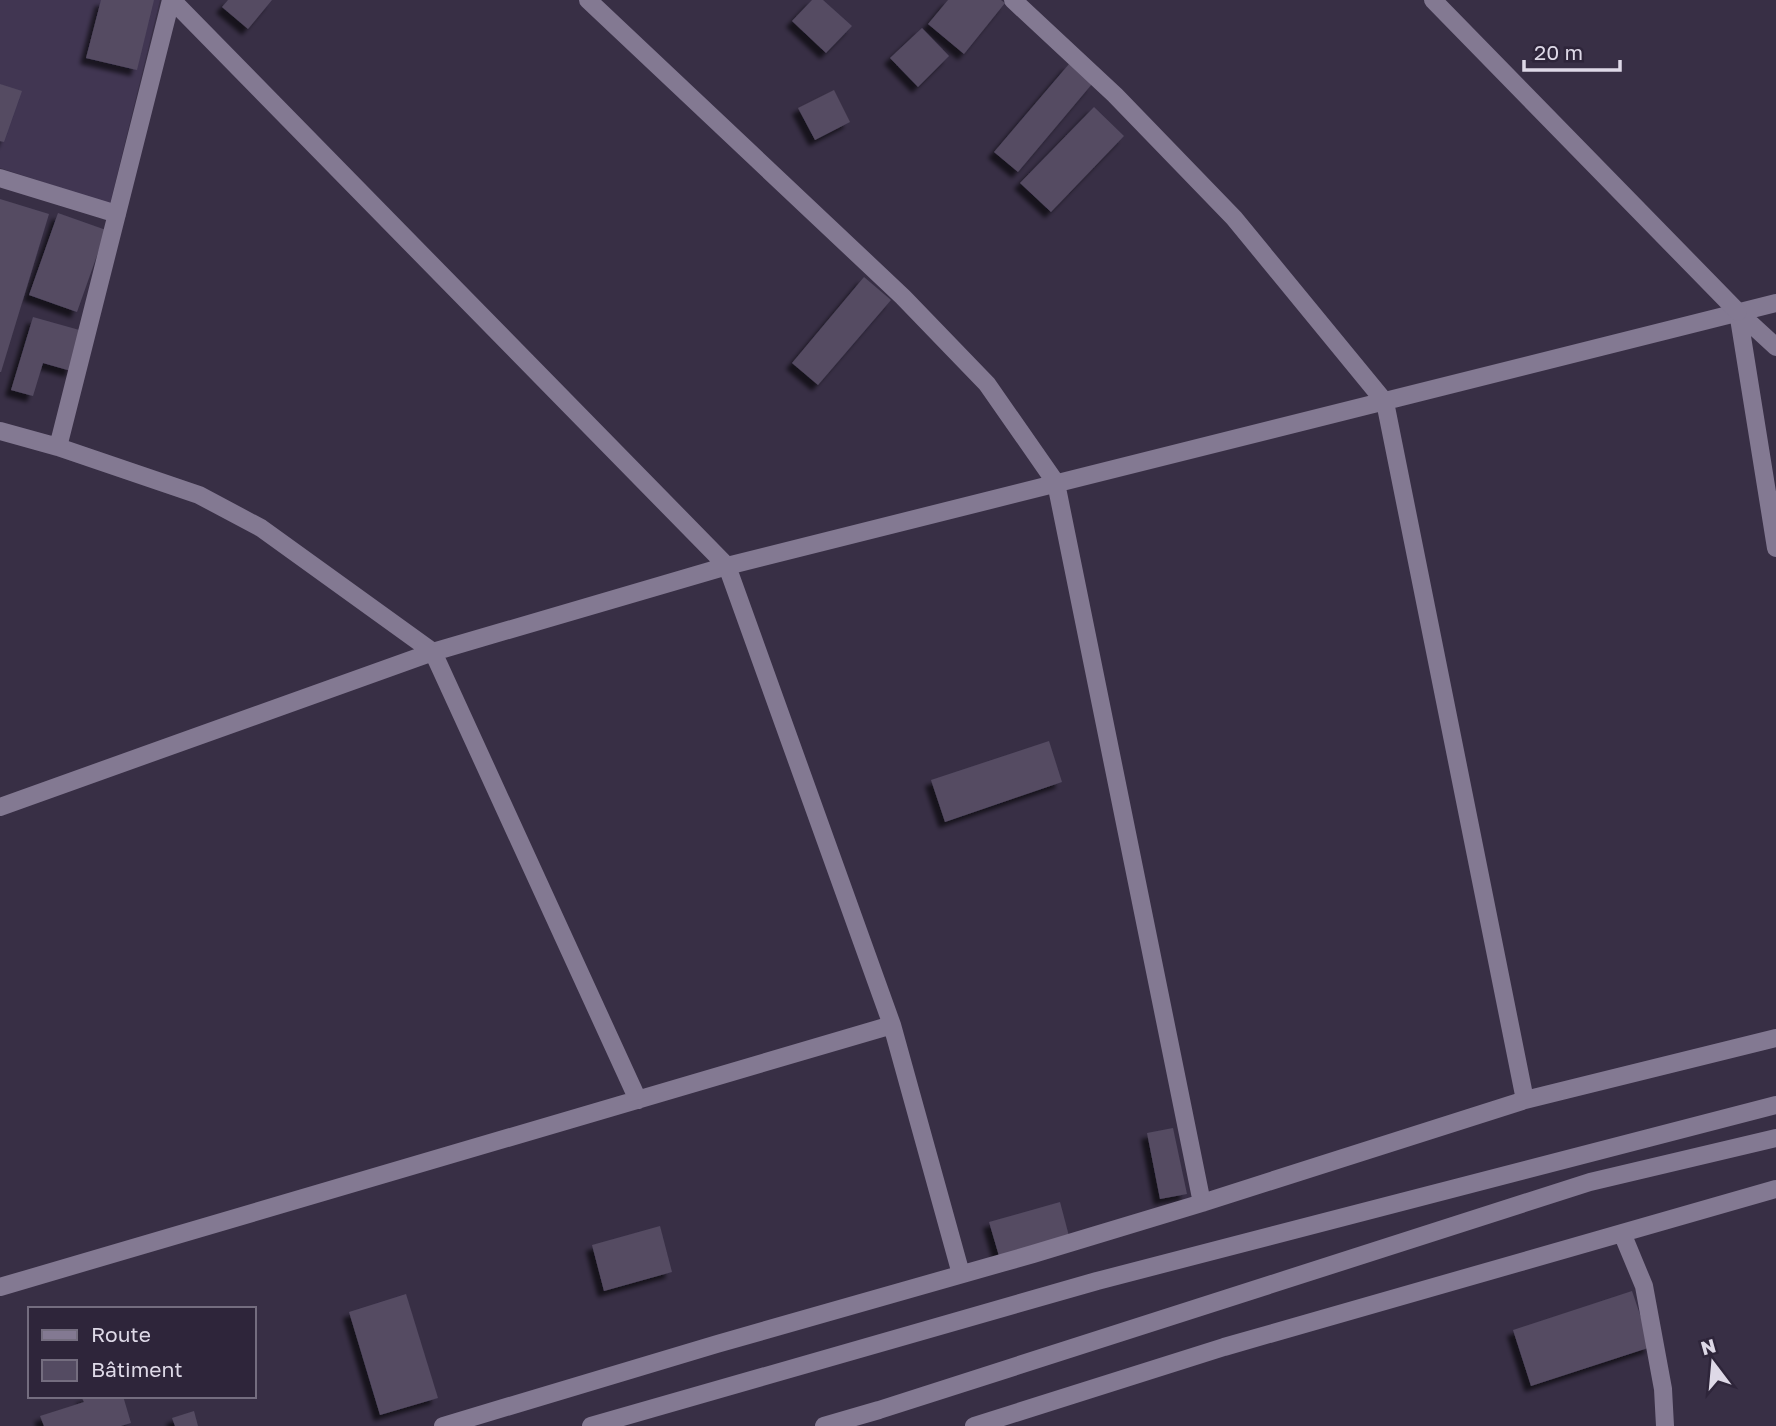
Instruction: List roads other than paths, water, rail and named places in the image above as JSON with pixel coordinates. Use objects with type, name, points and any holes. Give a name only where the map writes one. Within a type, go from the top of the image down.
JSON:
[{"type":"street","points":[[58,447],[171,0]]},
{"type":"street","points":[[171,0],[727,566],[892,1025],[961,1274]]},
{"type":"street","points":[[589,0],[902,297],[987,384],[1056,483],[1202,1203]]},
{"type":"street","points":[[1013,0],[1115,95],[1234,218],[1385,402],[1525,1100]]},
{"type":"street","points":[[1433,0],[1738,312],[1776,347]]},
{"type":"street","points":[[0,178],[117,214]]},
{"type":"street","points":[[0,807],[433,652],[727,566],[1776,303]]},
{"type":"street","points":[[1738,312],[1776,548]]},
{"type":"street","points":[[0,431],[58,447],[199,495],[261,528],[433,652],[638,1100]]},
{"type":"street","points":[[0,1287],[892,1025]]},
{"type":"street","points":[[443,1426],[1033,1254],[1525,1100],[1776,1038]]},
{"type":"street","points":[[591,1426],[1097,1281],[1776,1105]]},
{"type":"street","points":[[824,1426],[1590,1182],[1776,1138]]},
{"type":"street","points":[[974,1426],[1224,1347],[1776,1189]]},
{"type":"street","points":[[1622,1233],[1644,1286],[1663,1389],[1665,1426]]}]
